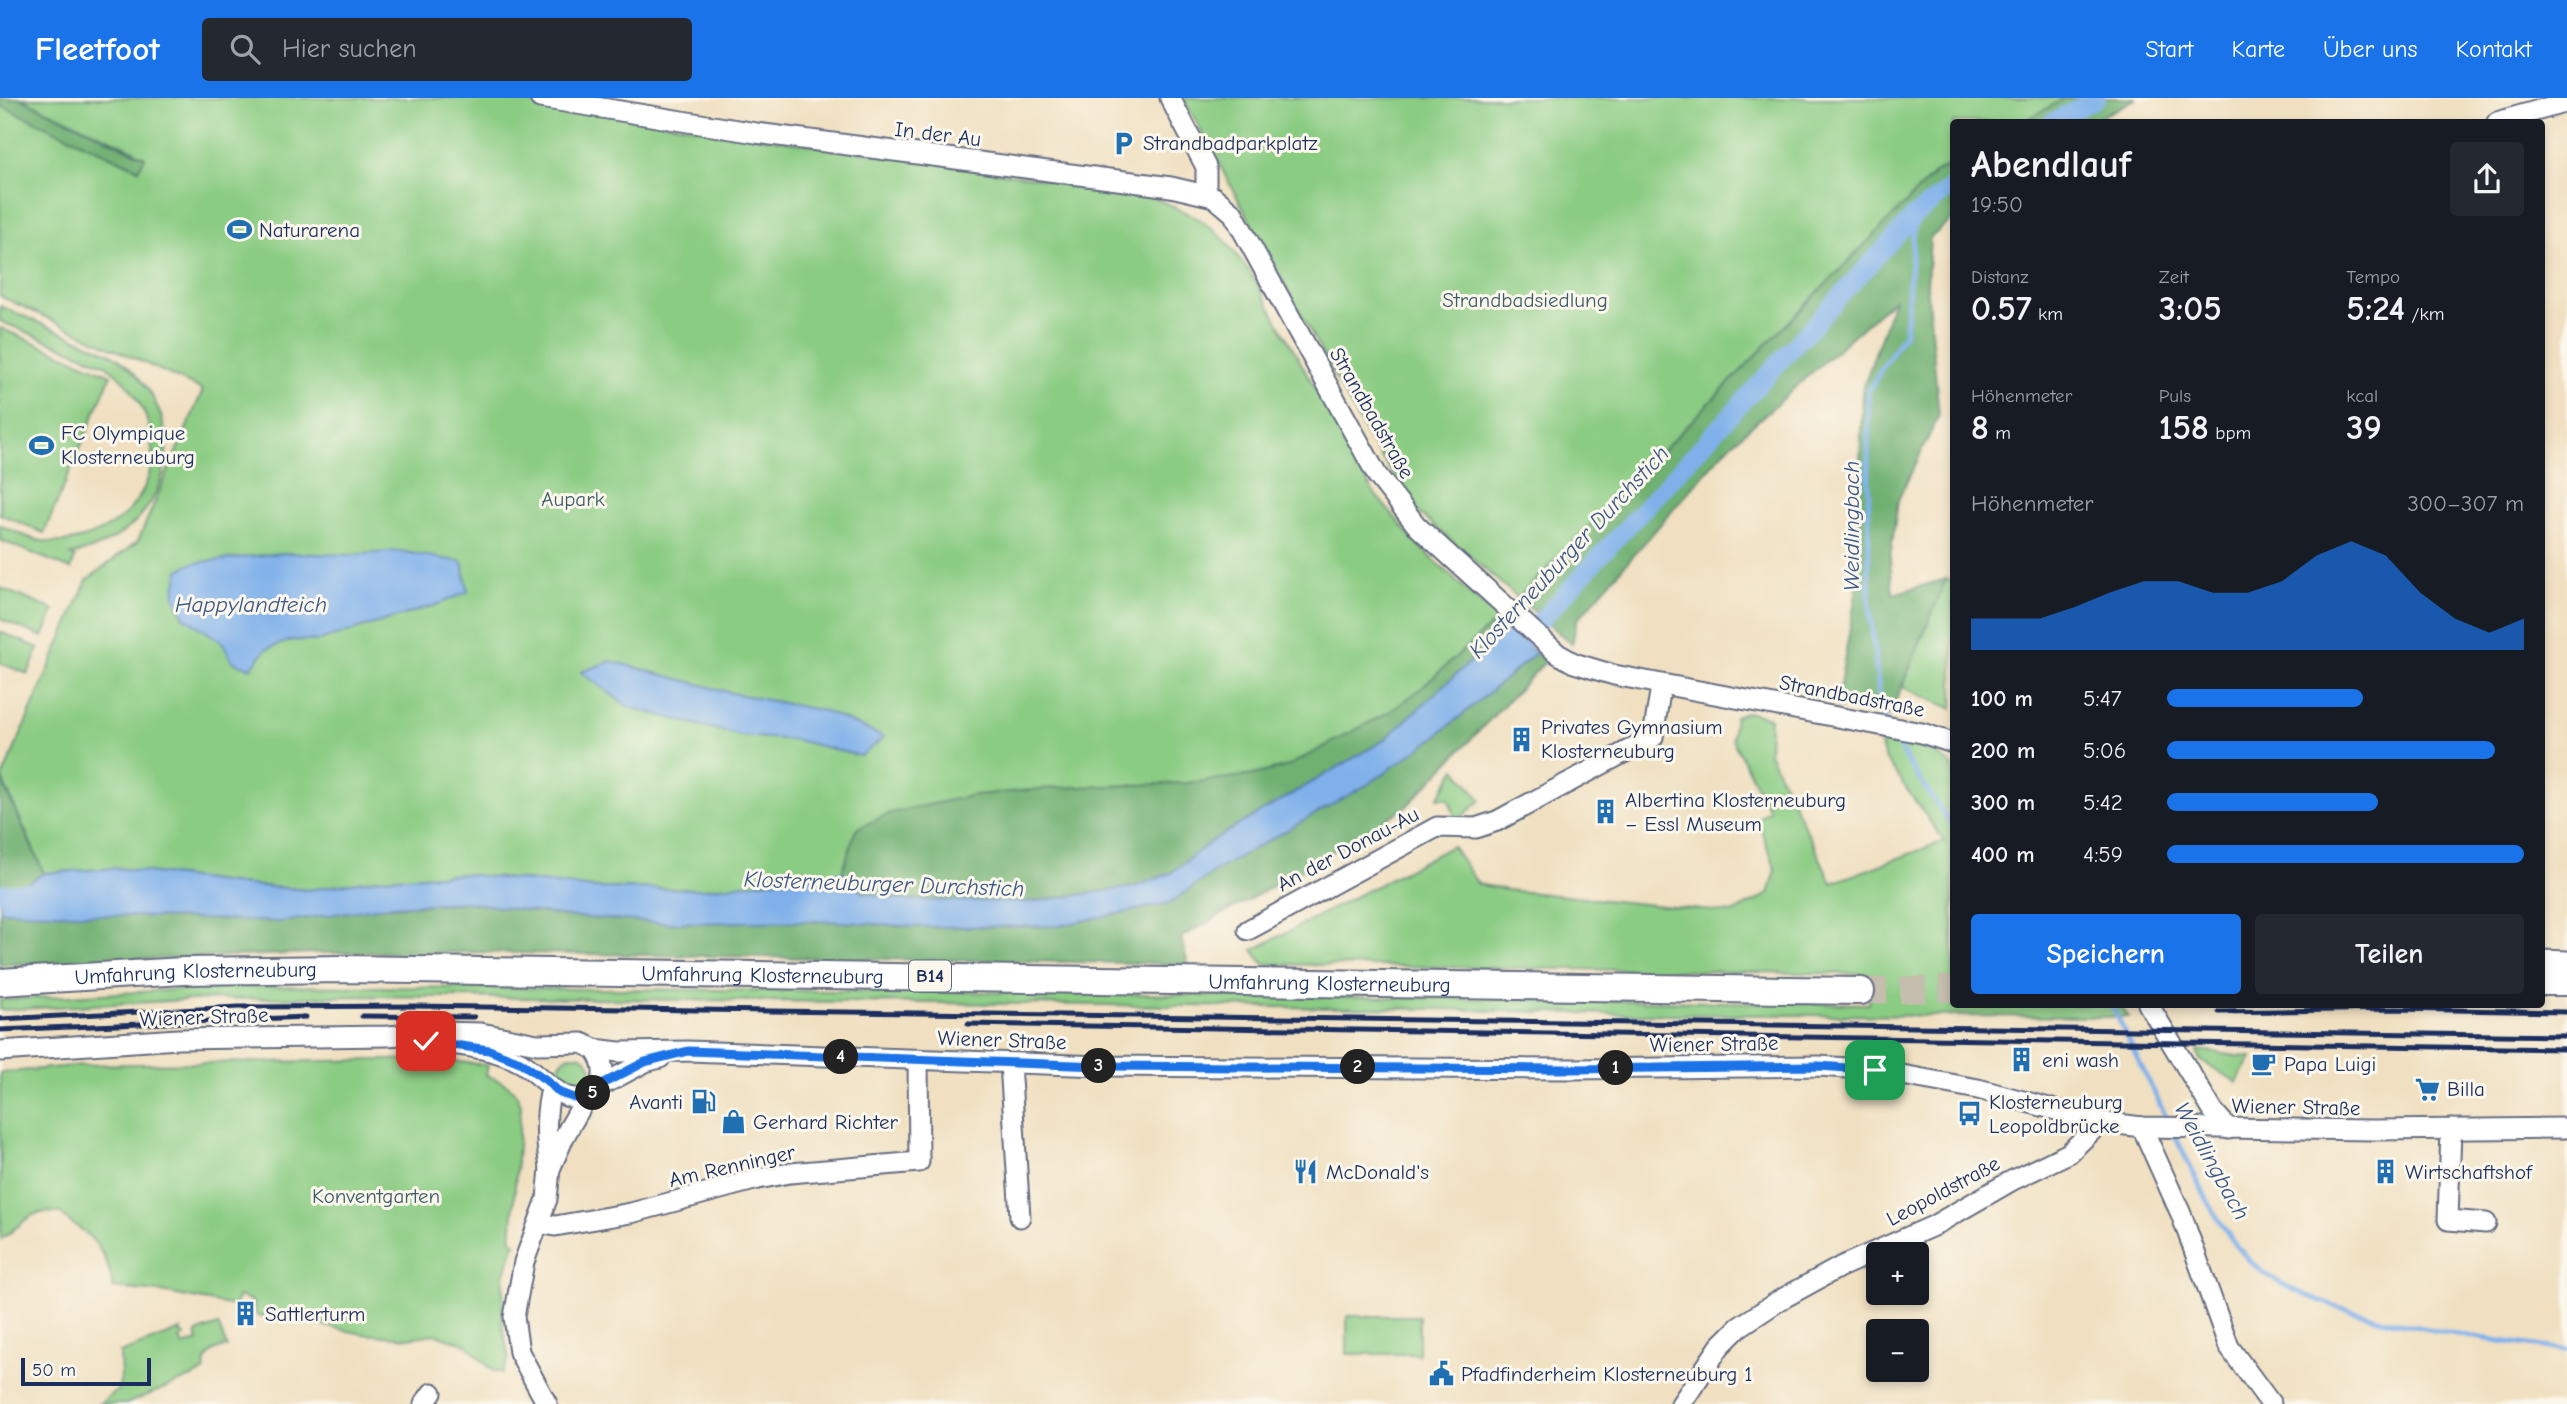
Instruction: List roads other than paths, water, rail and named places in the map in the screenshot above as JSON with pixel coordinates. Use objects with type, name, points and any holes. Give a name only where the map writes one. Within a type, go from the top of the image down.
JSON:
[{"type":"main road","name":"Umfahrung Klosterneuburg","points":[[0,982],[183,971],[344,969],[1861,991]]},
{"type":"main road","points":[[2545,982],[2567,982]]},
{"type":"street","name":"In der Au","points":[[540,98],[730,129],[1136,182],[1206,194]]},
{"type":"street","points":[[1170,98],[1206,167],[1206,194]]},
{"type":"street","points":[[2508,119],[2567,102]]},
{"type":"street","name":"Strandbadstraße","points":[[1206,194],[1221,201],[1233,213],[1377,475],[1417,526],[1558,654],[1590,668],[1661,686],[1872,723],[1922,733],[1950,742]]},
{"type":"street","name":"An der Donau-Au","points":[[1248,930],[1437,827],[1476,828],[1497,821],[1653,737],[1661,686]]},
{"type":"street","points":[[2545,960],[2567,961]]},
{"type":"street","points":[[2150,1008],[2213,1111],[2229,1129]]},
{"type":"street","name":"Wiener Straße","points":[[0,1051],[178,1039],[410,1035],[440,1031],[481,1033],[537,1044],[582,1043],[594,1049],[619,1052],[688,1051],[1101,1066],[1560,1069],[1819,1066],[1875,1070],[1978,1089],[2101,1122],[2149,1127],[2567,1128]]},
{"type":"street","name":"Wiener Straße","points":[[410,1035],[426,1041],[489,1050],[520,1062],[570,1098],[595,1090],[645,1062],[688,1051]]},
{"type":"street","points":[[547,1404],[519,1352],[514,1317],[524,1262],[547,1199],[550,1169],[547,1131],[550,1060],[557,1050],[568,1044]]},
{"type":"street","points":[[550,1169],[565,1135],[595,1090],[604,1068],[594,1049]]},
{"type":"street","name":"Am Renninger","points":[[539,1223],[555,1226],[631,1213],[790,1173],[919,1162],[918,1059]]},
{"type":"street","points":[[1010,1063],[1020,1217]]},
{"type":"street","name":"Leopoldstraße","points":[[1681,1404],[1720,1346],[1739,1327],[1759,1313],[1840,1267],[1933,1226],[2011,1181],[2069,1153],[2101,1122]]},
{"type":"street","points":[[2149,1127],[2229,1347],[2271,1404]]},
{"type":"street","points":[[2451,1129],[2448,1220],[2486,1223]]},
{"type":"water","name":"Happylandteich","points":[[399,551],[463,562],[468,592],[439,604],[319,641],[292,640],[266,649],[251,668],[233,662],[222,642],[184,617],[174,595],[179,570],[194,563],[282,553],[351,555]]},
{"type":"water","points":[[1507,628],[1536,653],[1434,738],[1370,783],[1220,868],[1170,903],[1058,926],[919,927],[829,921],[669,923],[574,917],[466,902],[390,906],[280,922],[0,911],[0,901],[44,873],[118,868],[237,884],[308,890],[384,878],[463,874],[595,888],[705,889],[842,872],[862,892],[902,900],[1031,902],[1134,887],[1171,873],[1213,840],[1383,741]]},
{"type":"water","points":[[611,661],[732,693],[824,711],[884,737],[861,756],[796,740],[741,736],[629,707],[581,672]]},
{"type":"waterway","name":"Klosterneuburger Durchstich","points":[[2058,119],[2097,98]]},
{"type":"waterway","name":"Klosterneuburger Durchstich","points":[[1506,658],[1915,215],[1950,188]]},
{"type":"waterway","name":"Weidlingbach","points":[[1885,721],[1881,714],[1869,600],[1868,391],[1905,332],[1915,215]]},
{"type":"waterway","name":"Weidlingbach","points":[[1892,733],[1908,763],[1950,823]]},
{"type":"waterway","name":"Klosterneuburger Durchstich","points":[[0,893],[38,891]]},
{"type":"waterway","name":"Weidlingbach","points":[[2113,1008],[2169,1123]]},
{"type":"waterway","name":"Weidlingbach","points":[[2173,1132],[2206,1199],[2226,1231],[2249,1260],[2275,1280],[2311,1297],[2399,1323],[2567,1350]]},
{"type":"tunnel","points":[[1861,991],[1950,989]]},
{"type":"railway","points":[[0,1019],[239,1007],[415,1006],[2567,1036]]},
{"type":"railway","points":[[2219,1012],[2397,1009],[2567,1012]]},
{"type":"railway","points":[[362,1016],[474,1017]]},
{"type":"railway","points":[[0,1030],[306,1017]]},
{"type":"railway","points":[[968,1024],[2567,1049]]},
{"type":"place","name":"Strandbadparkplatz","points":[[1123,143]]},
{"type":"place","name":"Naturarena","points":[[239,230]]},
{"type":"place","name":"FC Olympique Klosterneuburg","points":[[41,445]]},
{"type":"place","name":"Privates Gymnasium Klosterneuburg","points":[[1521,739]]},
{"type":"place","name":"Albertina Klosterneuburg – Essl Museum","points":[[1605,812]]},
{"type":"place","name":"eni wash","points":[[2022,1060]]},
{"type":"place","name":"Papa Luigi","points":[[2264,1064]]},
{"type":"place","name":"Billa","points":[[2427,1089]]},
{"type":"place","name":"Avanti","points":[[703,1102]]},
{"type":"place","name":"Klosterneuburg Leopoldbrücke","points":[[1969,1114]]},
{"type":"place","name":"Gerhard Richter","points":[[733,1122]]},
{"type":"place","name":"McDonald's","points":[[1306,1172]]},
{"type":"place","name":"Wirtschaftshof","points":[[2385,1172]]},
{"type":"place","name":"Sattlerturm","points":[[245,1314]]},
{"type":"place","name":"Pfadfinderheim Klosterneuburg 1","points":[[1441,1374]]},
{"type":"park label","name":"Strandbadsiedlung","points":[[1525,300]]},
{"type":"park label","name":"Aupark","points":[[573,499]]},
{"type":"park label","name":"Konventgarten","points":[[376,1196]]}]
